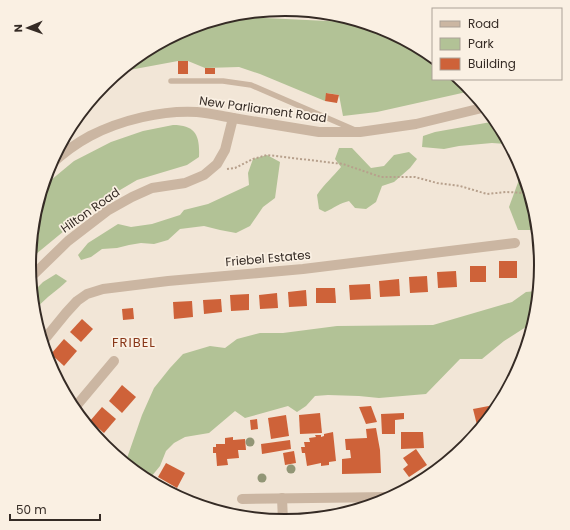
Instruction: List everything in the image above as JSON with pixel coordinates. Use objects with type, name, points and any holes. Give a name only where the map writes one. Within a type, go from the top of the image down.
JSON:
[{"type":"street","name":"New Parliament Road","points":[[62,154],[90,136],[138,118],[167,112],[197,112],[319,132],[360,132],[416,124],[479,109]]},
{"type":"street","name":"Hilton Road","points":[[36,272],[68,241],[107,211],[152,188],[185,183],[204,175],[216,164],[225,150],[233,118]]},
{"type":"street","name":"Friebel Estates","points":[[46,337],[76,301],[87,294],[103,289],[168,281],[303,269],[515,243]]},
{"type":"street","points":[[78,403],[114,361]]},
{"type":"street","points":[[242,499],[374,497]]},
{"type":"street","points":[[282,498],[283,514]]},
{"type":"lane","points":[[171,81],[223,81],[250,85],[360,132]]},
{"type":"path","points":[[216,164],[226,169],[234,168],[266,155],[343,164],[381,177],[415,177],[460,186],[487,194],[506,192],[523,193]]},
{"type":"green space","points":[[258,18],[336,21],[365,29],[410,49],[432,64],[432,80],[451,80],[464,93],[377,112],[343,116],[339,95],[327,93],[325,101],[260,74],[239,67],[205,68],[188,61],[178,61],[130,70],[161,49],[190,35],[221,24]]},
{"type":"green space","points":[[489,122],[503,144],[492,143],[444,149],[422,147],[423,136],[435,132]]},
{"type":"green space","points":[[173,125],[187,127],[195,133],[199,143],[199,157],[187,165],[137,180],[98,203],[37,253],[41,216],[51,180],[74,161],[111,142],[143,131]]},
{"type":"green space","points":[[339,148],[352,148],[371,168],[384,166],[394,155],[409,152],[417,159],[410,168],[394,182],[382,186],[376,202],[366,209],[355,208],[349,201],[325,212],[319,209],[317,195],[341,167],[335,159]]},
{"type":"green space","points":[[267,155],[280,162],[275,198],[263,207],[250,226],[236,233],[204,226],[180,229],[168,240],[154,244],[141,243],[117,248],[102,249],[91,257],[81,260],[78,255],[88,243],[118,224],[131,227],[152,224],[180,215],[184,210],[208,204],[249,185],[248,173],[253,159]]},
{"type":"green space","points":[[519,180],[526,201],[532,230],[518,230],[509,207]]},
{"type":"green space","points":[[56,274],[67,281],[39,305],[37,288],[43,282]]},
{"type":"green space","points":[[532,291],[526,327],[504,341],[482,359],[460,359],[426,394],[379,398],[328,395],[315,396],[306,406],[297,412],[288,406],[245,418],[235,411],[209,433],[185,437],[174,443],[166,451],[160,466],[152,476],[127,458],[142,415],[154,388],[183,354],[210,346],[225,348],[237,339],[260,333],[283,333],[337,326],[433,325],[512,302],[526,292]]},
{"type":"building","points":[[178,61],[188,61],[188,74],[178,74]]},
{"type":"building","points":[[205,68],[215,68],[215,74],[205,74]]},
{"type":"building","points":[[326,93],[339,95],[337,103],[325,101]]},
{"type":"building","points":[[499,261],[517,261],[517,278],[499,278]]},
{"type":"building","points":[[470,266],[486,266],[486,282],[470,282]]},
{"type":"building","points":[[456,271],[457,287],[438,288],[437,272]]},
{"type":"building","points":[[427,276],[428,292],[410,293],[409,277]]},
{"type":"building","points":[[399,279],[400,296],[380,297],[379,281]]},
{"type":"building","points":[[370,284],[371,299],[350,300],[349,285]]},
{"type":"building","points":[[316,288],[335,288],[336,303],[316,303]]},
{"type":"building","points":[[306,290],[307,306],[289,307],[288,292]]},
{"type":"building","points":[[277,293],[278,308],[260,309],[259,295]]},
{"type":"building","points":[[249,294],[249,310],[231,311],[230,295]]},
{"type":"building","points":[[221,299],[222,312],[204,314],[203,300]]},
{"type":"building","points":[[192,301],[193,317],[174,319],[173,302]]},
{"type":"building","points":[[133,308],[134,319],[123,320],[122,309]]},
{"type":"building","points":[[82,319],[93,329],[81,342],[70,332]]},
{"type":"building","points":[[64,339],[77,351],[64,366],[54,356],[52,353]]},
{"type":"building","points":[[122,385],[136,397],[122,413],[109,401]]},
{"type":"building","points":[[371,406],[377,422],[366,424],[359,407]]},
{"type":"building","points":[[490,406],[477,424],[473,409]]},
{"type":"building","points":[[102,407],[116,419],[104,433],[90,421]]},
{"type":"building","points":[[320,413],[322,433],[300,434],[299,415]]},
{"type":"building","points":[[404,413],[404,419],[395,420],[395,434],[382,434],[381,414]]},
{"type":"building","points":[[286,415],[289,436],[271,439],[268,418]]},
{"type":"building","points":[[257,419],[258,429],[251,430],[250,420]]},
{"type":"building","points":[[376,428],[380,450],[381,473],[342,474],[342,459],[351,458],[350,450],[346,450],[345,439],[367,438],[366,429]]},
{"type":"building","points":[[333,432],[336,461],[329,462],[329,465],[321,466],[321,463],[307,466],[305,453],[302,453],[301,447],[305,447],[304,442],[310,442],[309,438],[316,437],[315,435],[321,435],[321,437],[324,436],[324,434]]},
{"type":"building","points":[[401,432],[423,432],[424,448],[401,449]]},
{"type":"building","points":[[233,437],[233,440],[245,439],[246,450],[238,450],[239,458],[227,459],[228,465],[217,466],[216,453],[213,453],[213,447],[216,447],[216,444],[225,444],[225,438]]},
{"type":"building","points":[[290,440],[291,449],[262,454],[261,444]]},
{"type":"building","points":[[416,449],[427,465],[409,477],[403,469],[408,465],[403,458]]},
{"type":"building","points":[[294,451],[296,463],[285,465],[283,453]]},
{"type":"building","points":[[166,463],[185,473],[177,488],[158,477]]},
{"type":"district","name":"FRIBEL","points":[[134,342]]}]
